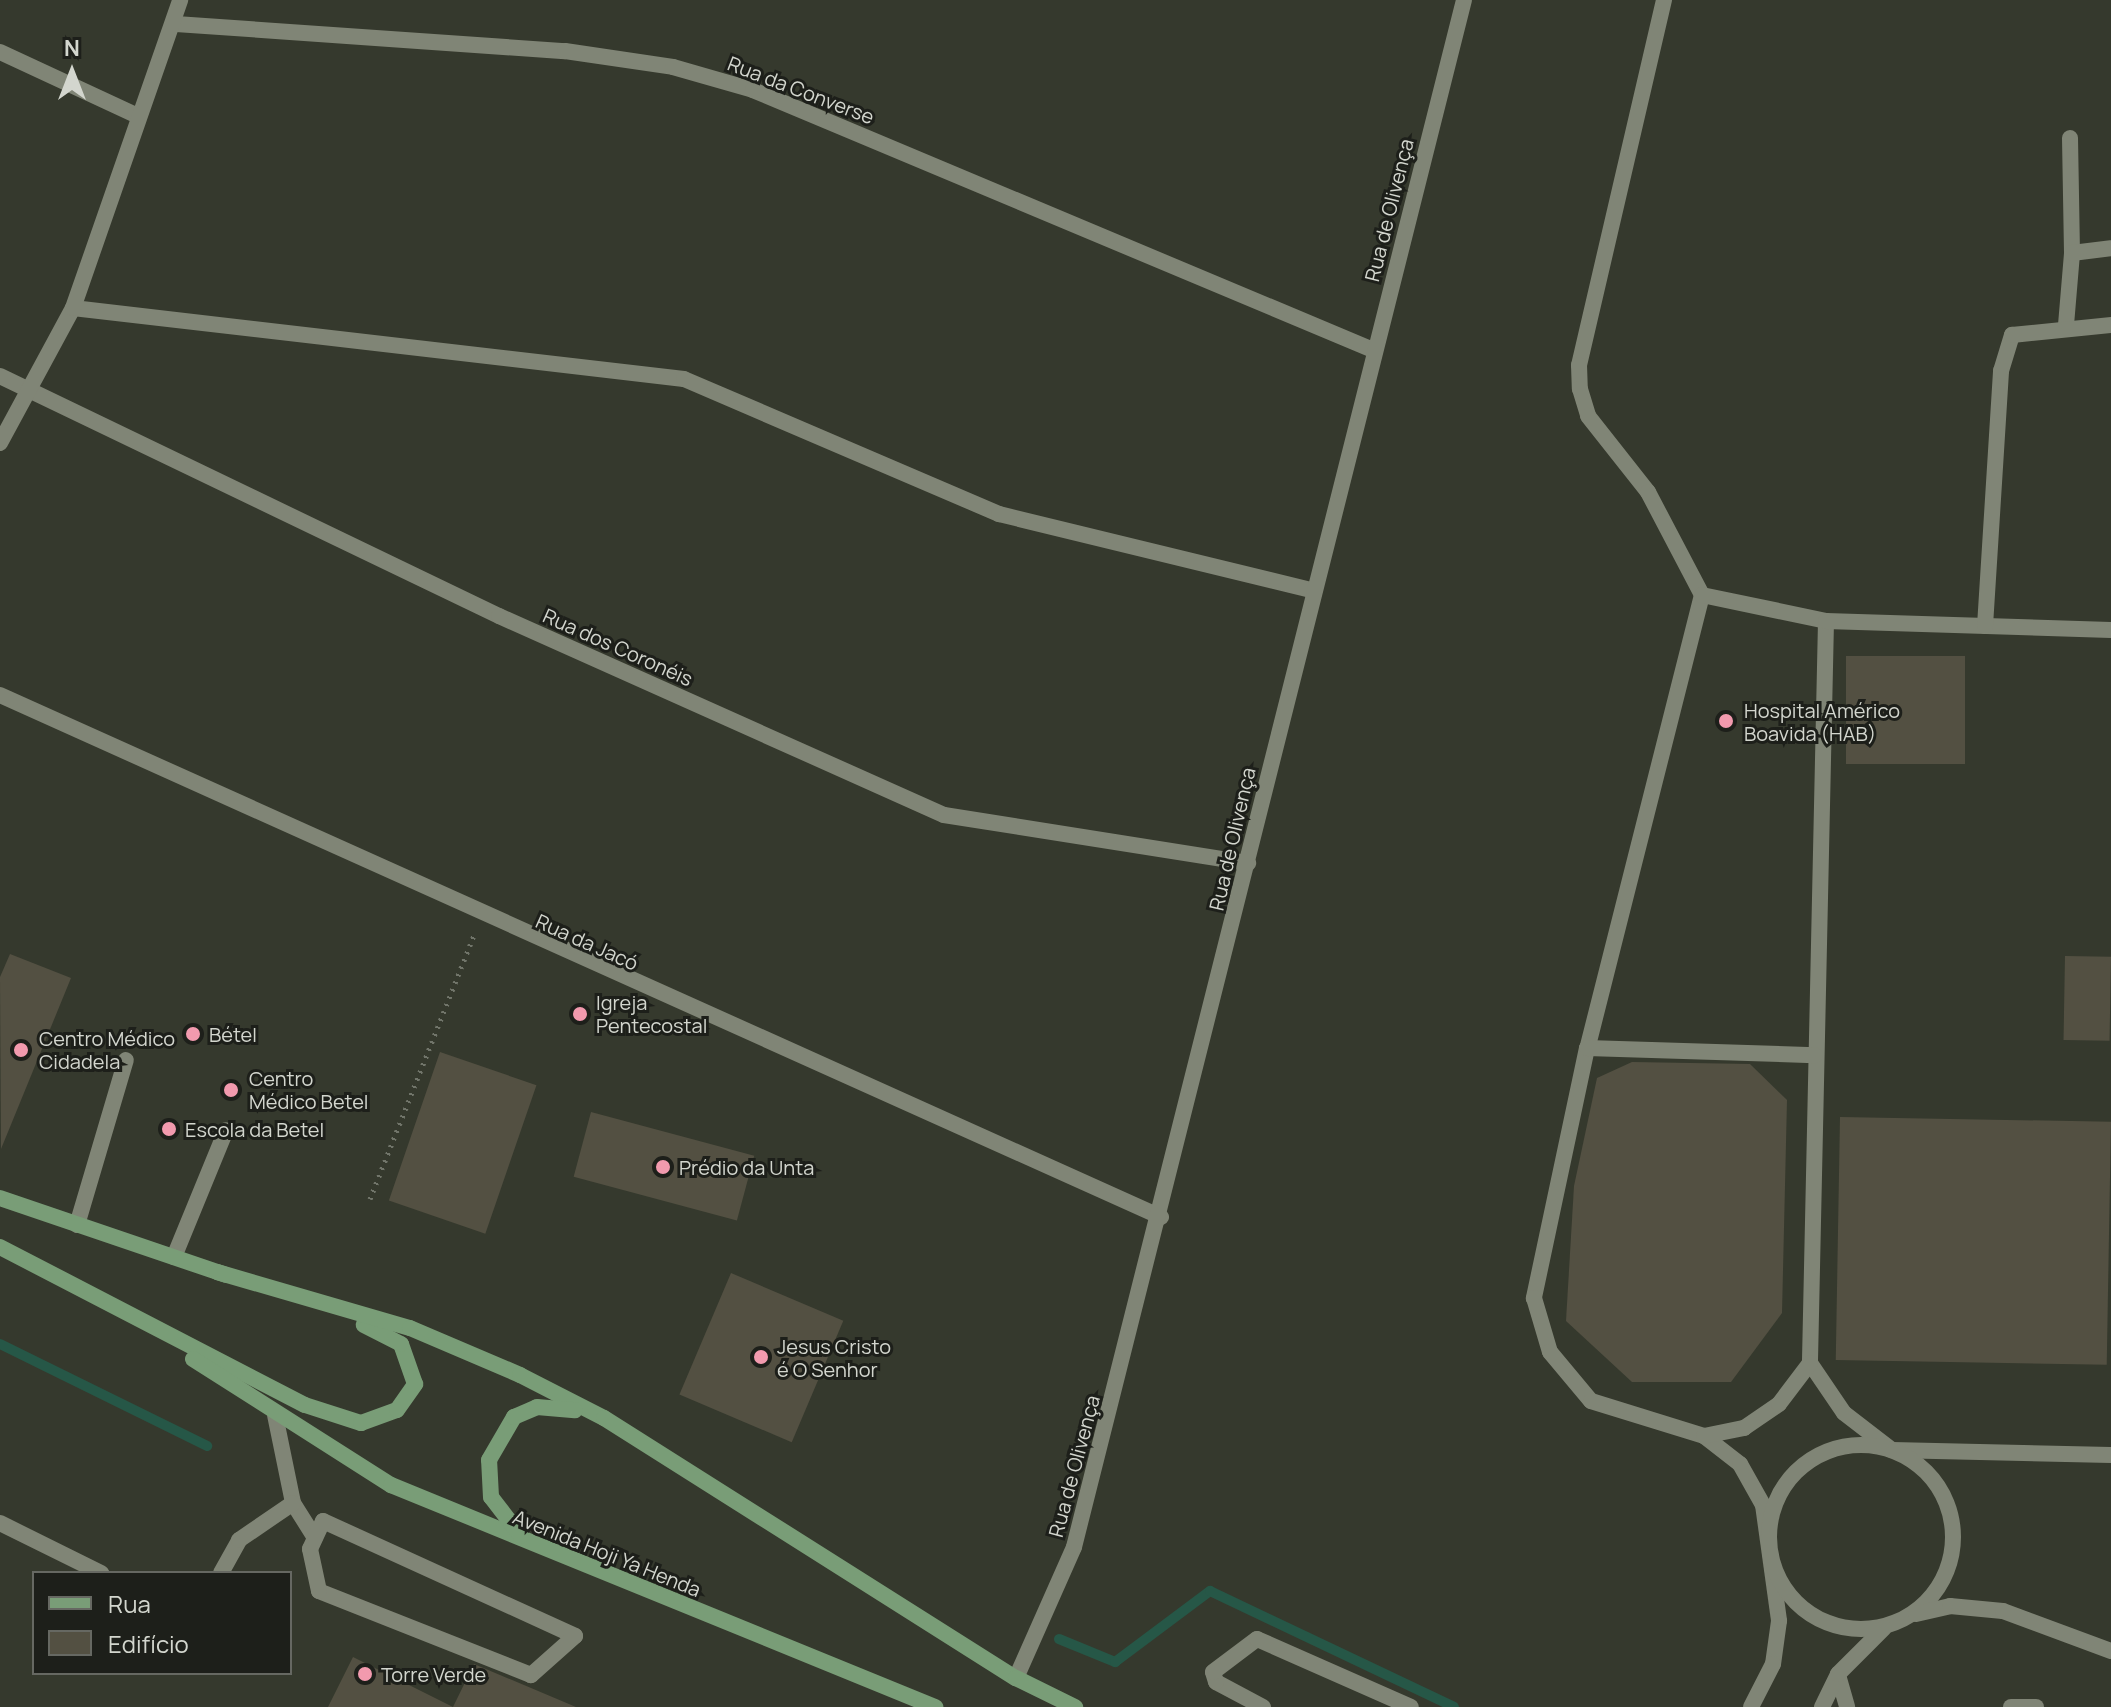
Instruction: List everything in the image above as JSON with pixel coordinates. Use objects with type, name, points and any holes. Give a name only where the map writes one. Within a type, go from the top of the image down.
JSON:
[{"type":"main road","points":[[0,1198],[217,1272],[401,1344],[415,1374],[408,1398],[382,1420],[332,1416],[150,1329],[0,1247]]},
{"type":"main road","points":[[217,1272],[410,1328],[604,1418],[1016,1678],[1075,1707]]},
{"type":"main road","name":"Avenida Hoji Ya Henda","points":[[150,1329],[275,1415],[391,1485],[535,1547],[877,1681],[935,1707]]},
{"type":"main road","points":[[535,1547],[506,1524],[491,1497],[489,1460],[501,1434],[537,1407],[604,1418]]},
{"type":"street","points":[[0,443],[73,308],[138,116],[176,24],[180,0]]},
{"type":"street","name":"Rua de Olivença","points":[[1016,1678],[1074,1547],[1161,1217],[1248,863],[1310,590],[1464,0]]},
{"type":"street","points":[[1664,0],[1579,365],[1580,389],[1588,416],[1648,492],[1702,595],[1587,1048],[1534,1298],[1550,1352],[1591,1401],[1704,1436],[1740,1464],[1763,1505],[1779,1621],[1773,1664],[1751,1707]]},
{"type":"street","name":"Rua da Converse","points":[[176,24],[565,51],[673,67],[768,96],[1373,350]]},
{"type":"street","points":[[0,52],[138,116]]},
{"type":"street","points":[[2066,325],[2072,253],[2070,138]]},
{"type":"street","points":[[2072,253],[2111,248]]},
{"type":"street","points":[[73,308],[684,379],[999,514],[1310,590]]},
{"type":"street","points":[[1985,626],[2001,371],[2012,335],[2066,325],[2111,325]]},
{"type":"street","name":"Rua dos Coronéis","points":[[0,376],[499,616],[944,815],[1248,863]]},
{"type":"street","points":[[1702,595],[1826,621],[2111,630]]},
{"type":"street","points":[[1826,621],[1810,1363],[1844,1413],[1932,1478],[1951,1510],[1954,1542],[1934,1595],[1910,1616]]},
{"type":"street","name":"Rua da Jacó","points":[[0,695],[481,917],[1161,1217]]},
{"type":"street","points":[[1587,1048],[1815,1055]]},
{"type":"street","points":[[77,1225],[126,1060]]},
{"type":"street","points":[[174,1257],[226,1130]]},
{"type":"street","points":[[1704,1436],[1744,1428],[1779,1404],[1810,1363]]},
{"type":"street","points":[[275,1415],[293,1503],[315,1538]]},
{"type":"street","points":[[2111,1455],[1892,1450],[1861,1445],[1828,1451],[1799,1469],[1771,1517],[1771,1559],[1805,1611],[1857,1630],[1888,1626],[1910,1616],[1950,1606],[2003,1611],[2111,1651]]},
{"type":"street","points":[[222,1571],[239,1540],[293,1503]]},
{"type":"street","points":[[323,1521],[575,1636],[531,1675],[319,1591],[310,1549],[315,1538],[323,1521]]},
{"type":"street","points":[[0,1523],[97,1571]]},
{"type":"street","points":[[1822,1707],[1838,1674],[1888,1626]]},
{"type":"street","points":[[1263,1707],[1216,1682],[1213,1672],[1257,1639],[1411,1707]]},
{"type":"street","points":[[1838,1674],[1847,1707]]},
{"type":"street","points":[[877,1681],[912,1707]]},
{"type":"street","points":[[2011,1707],[2036,1707]]},
{"type":"path","points":[[370,1199],[481,917]]},
{"type":"building","points":[[1846,656],[1965,656],[1965,764],[1846,764]]},
{"type":"building","name":"Centro Médico Cidadela","points":[[10,954],[71,978],[1,1149],[0,977]]},
{"type":"building","points":[[2065,956],[2111,957],[2110,1041],[2064,1040]]},
{"type":"building","points":[[440,1052],[536,1085],[485,1234],[389,1200]]},
{"type":"building","points":[[1632,1062],[1750,1064],[1787,1100],[1782,1313],[1731,1382],[1632,1382],[1566,1321],[1574,1186],[1597,1078]]},
{"type":"building","name":"Prédio da Unta","points":[[591,1112],[754,1156],[737,1220],[574,1177]]},
{"type":"building","points":[[1840,1117],[2111,1122],[2107,1365],[1836,1360]]},
{"type":"building","name":"Jesus Cristo é O Senhor","points":[[731,1273],[843,1321],[792,1442],[679,1395]]},
{"type":"building","points":[[353,1657],[453,1707],[328,1707]]},
{"type":"building","points":[[474,1664],[576,1707],[453,1707]]},
{"type":"waterway","points":[[0,1344],[207,1446]]},
{"type":"waterway","points":[[1059,1639],[1115,1662],[1210,1591],[1454,1707]]},
{"type":"place","name":"Hospital Américo Boavida (HAB)","points":[[1726,721]]},
{"type":"place","name":"Igreja Pentecostal","points":[[580,1014]]},
{"type":"place","name":"Bétel","points":[[193,1034]]},
{"type":"place","name":"Centro Médico Cidadela","points":[[21,1050]]},
{"type":"place","name":"Centro Médico Betel","points":[[231,1090]]},
{"type":"place","name":"Escola da Betel","points":[[169,1129]]},
{"type":"place","name":"Prédio da Unta","points":[[663,1167]]},
{"type":"place","name":"Jesus Cristo é O Senhor","points":[[761,1357]]},
{"type":"place","name":"Torre Verde","points":[[365,1674]]}]
